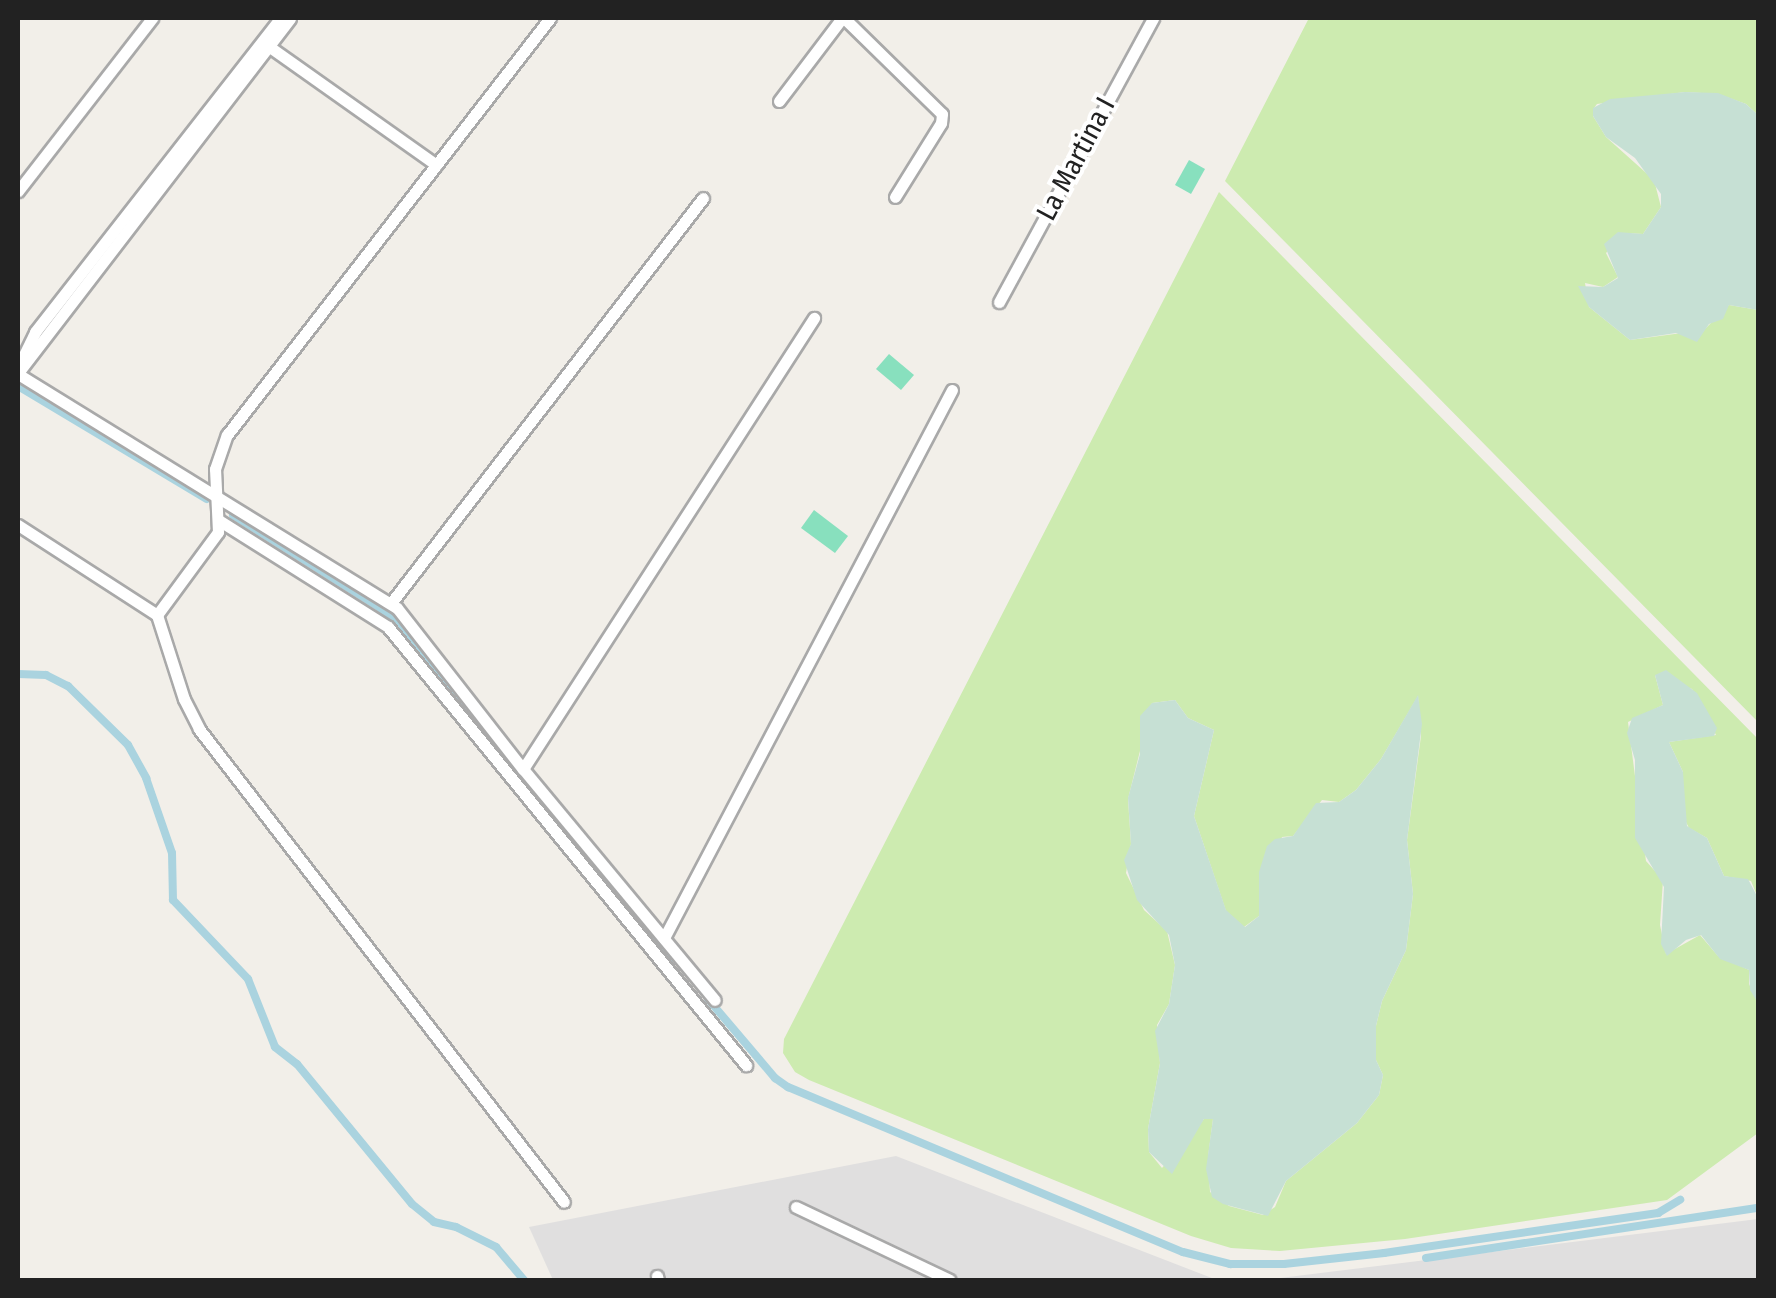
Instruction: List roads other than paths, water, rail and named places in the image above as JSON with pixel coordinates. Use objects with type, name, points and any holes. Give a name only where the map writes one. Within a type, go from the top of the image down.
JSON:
[{"type":"street","points":[[18,191],[152,18]]},
{"type":"street","points":[[265,44],[280,18]]},
{"type":"street","points":[[290,18],[265,44],[35,332],[18,373],[391,603],[715,1000]]},
{"type":"street","points":[[157,615],[216,536],[220,521],[216,462],[227,435],[550,18]]},
{"type":"street","points":[[779,101],[843,18],[942,114],[942,123],[895,197]]},
{"type":"street","name":"La Martina I","points":[[999,302],[1153,18]]},
{"type":"street","points":[[265,44],[436,165]]},
{"type":"street","points":[[391,603],[703,198]]},
{"type":"street","points":[[523,769],[814,318]]},
{"type":"street","points":[[664,938],[952,390]]},
{"type":"street","points":[[220,521],[388,627],[746,1065]]},
{"type":"street","points":[[18,525],[157,615],[184,700],[199,729],[564,1202]]},
{"type":"street","points":[[796,1207],[950,1280]]},
{"type":"waterway","points":[[18,386],[207,499]]},
{"type":"waterway","points":[[233,515],[380,608],[404,631],[673,958]]},
{"type":"waterway","points":[[18,674],[46,675],[68,686],[128,745],[146,778],[172,853],[173,900],[248,979],[275,1047],[297,1064],[412,1204],[434,1222],[456,1227],[496,1247],[524,1280]]},
{"type":"waterway","points":[[708,999],[775,1078],[788,1087],[1183,1252],[1230,1264],[1284,1264],[1384,1253],[1658,1213],[1680,1200]]},
{"type":"waterway","points":[[1426,1258],[1758,1208]]}]
